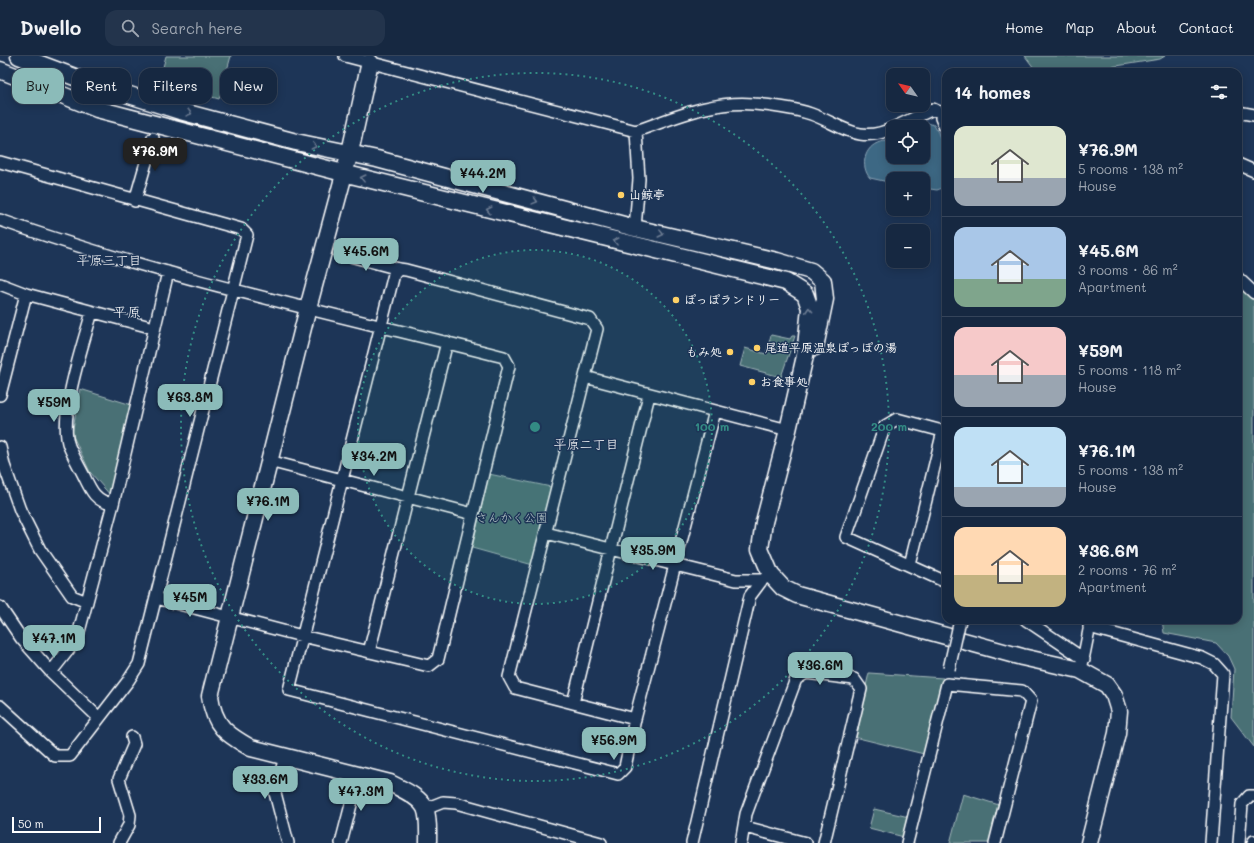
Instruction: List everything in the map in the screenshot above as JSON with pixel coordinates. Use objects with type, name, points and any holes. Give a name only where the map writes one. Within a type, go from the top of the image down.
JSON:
[{"type":"street","points":[[19,56],[88,82],[180,111],[296,142],[350,152],[635,228],[777,261],[811,271],[823,281],[825,299],[806,388],[788,430]]},
{"type":"street","points":[[345,56],[636,131],[711,105],[753,104],[809,113],[861,136],[879,134],[886,131]]},
{"type":"street","points":[[370,62],[350,152],[343,173],[308,308],[210,696],[212,711],[220,727],[235,739],[251,748],[359,774],[390,783],[406,791],[418,800],[425,809],[428,843]]},
{"type":"street","points":[[0,70],[97,109],[343,173],[786,282],[805,294],[810,308],[805,356],[788,430],[764,522],[760,549],[767,578]]},
{"type":"street","points":[[915,120],[942,110],[942,120]]},
{"type":"street","points":[[1242,113],[1254,115]]},
{"type":"street","points":[[635,228],[639,179],[636,131]]},
{"type":"street","points":[[135,200],[153,138]]},
{"type":"street","points":[[0,162],[241,229],[247,235],[232,289],[195,445],[139,664],[128,681],[70,756],[55,756],[0,706]]},
{"type":"street","points":[[1242,166],[1254,171]]},
{"type":"street","points":[[0,220],[98,253],[232,289],[504,357],[509,366],[438,659],[429,666],[302,636],[156,598]]},
{"type":"street","points":[[706,263],[710,246]]},
{"type":"street","points":[[339,253],[590,320],[597,329],[509,678],[515,688],[635,719]]},
{"type":"street","points":[[399,269],[394,274],[380,326],[343,480],[289,690],[618,774],[625,767],[635,719],[715,411]]},
{"type":"street","points":[[51,672],[77,639],[113,504],[168,272]]},
{"type":"street","points":[[1242,282],[1254,292]]},
{"type":"street","points":[[0,284],[26,294],[154,328]]},
{"type":"street","points":[[0,395],[26,294]]},
{"type":"street","points":[[92,312],[67,409],[65,426],[69,446],[91,491],[102,502],[113,504]]},
{"type":"street","points":[[369,652],[447,342]]},
{"type":"street","points":[[584,377],[788,430]]},
{"type":"street","points":[[573,703],[649,395]]},
{"type":"street","points":[[942,430],[897,419],[885,426],[846,537],[942,580]]},
{"type":"street","points":[[910,565],[942,442]]},
{"type":"street","points":[[0,447],[4,465],[20,510],[40,550],[72,596],[87,602]]},
{"type":"street","points":[[269,461],[473,514]]},
{"type":"street","points":[[546,533],[736,580],[767,578],[797,595],[1022,657],[1082,665]]},
{"type":"street","points":[[692,843],[750,596],[767,578]]},
{"type":"street","points":[[0,607],[21,638],[51,672],[99,718]]},
{"type":"street","points":[[907,843],[947,684],[959,624]]},
{"type":"street","points":[[1031,624],[1107,685],[1114,695],[1120,711],[1117,733],[1089,843]]},
{"type":"street","points":[[1082,665],[1090,624]]},
{"type":"street","points":[[1093,624],[1202,658],[1214,664],[1223,674],[1211,843]]},
{"type":"street","points":[[741,843],[745,827],[746,814],[796,679],[806,673],[854,679],[861,688],[824,843]]},
{"type":"street","points":[[947,684],[1022,691],[1031,701],[995,843]]},
{"type":"street","points":[[119,843],[129,824],[130,815],[119,779],[134,744],[132,737]]},
{"type":"street","points":[[285,757],[276,793],[288,843]]},
{"type":"street","points":[[341,843],[359,774]]},
{"type":"street","points":[[1239,843],[1242,804],[1249,796],[1254,796]]},
{"type":"street","points":[[425,809],[443,802],[456,803],[601,843]]},
{"type":"street","points":[[745,827],[806,843]]},
{"type":"green space","points":[[166,56],[231,56],[228,68],[220,68],[219,99],[212,97],[212,68],[163,68]]},
{"type":"green space","points":[[1025,56],[1165,56],[1160,59],[1104,68],[1034,68]]},
{"type":"green space","points":[[1242,284],[1254,295],[1254,747],[1231,717],[1234,669],[1228,656],[1216,643],[1164,633],[1163,624],[1242,624]]},
{"type":"green space","points":[[771,335],[790,339],[792,336],[795,336],[781,377],[740,366],[745,348],[766,354]]},
{"type":"green space","points":[[80,389],[132,405],[112,497],[90,472],[72,434]]},
{"type":"green space","name":"さんかく公園","points":[[489,474],[551,487],[533,565],[472,548]]},
{"type":"green space","points":[[869,673],[943,678],[924,754],[854,737]]},
{"type":"green space","points":[[963,794],[999,805],[989,843],[950,843]]},
{"type":"green space","points":[[874,809],[909,817],[904,837],[869,828]]},
{"type":"water","points":[[930,124],[934,125],[942,144],[942,188],[937,190],[930,189],[930,172],[886,172],[886,181],[870,178],[865,168],[865,157],[867,152],[875,144],[885,141],[886,164],[930,164]]},
{"type":"place","name":"山鯨亭","points":[[621,195]]},
{"type":"place","name":"ぽっぽランドリー","points":[[676,300]]},
{"type":"place","name":"尾道平原温泉ぽっぽの湯","points":[[757,348]]},
{"type":"place","name":"もみ処","points":[[730,352]]},
{"type":"place","name":"お食事処","points":[[752,382]]},
{"type":"district","name":"平原三丁目","points":[[109,260]]},
{"type":"district","name":"平原","points":[[127,312]]},
{"type":"district","name":"平原二丁目","points":[[586,444]]}]
